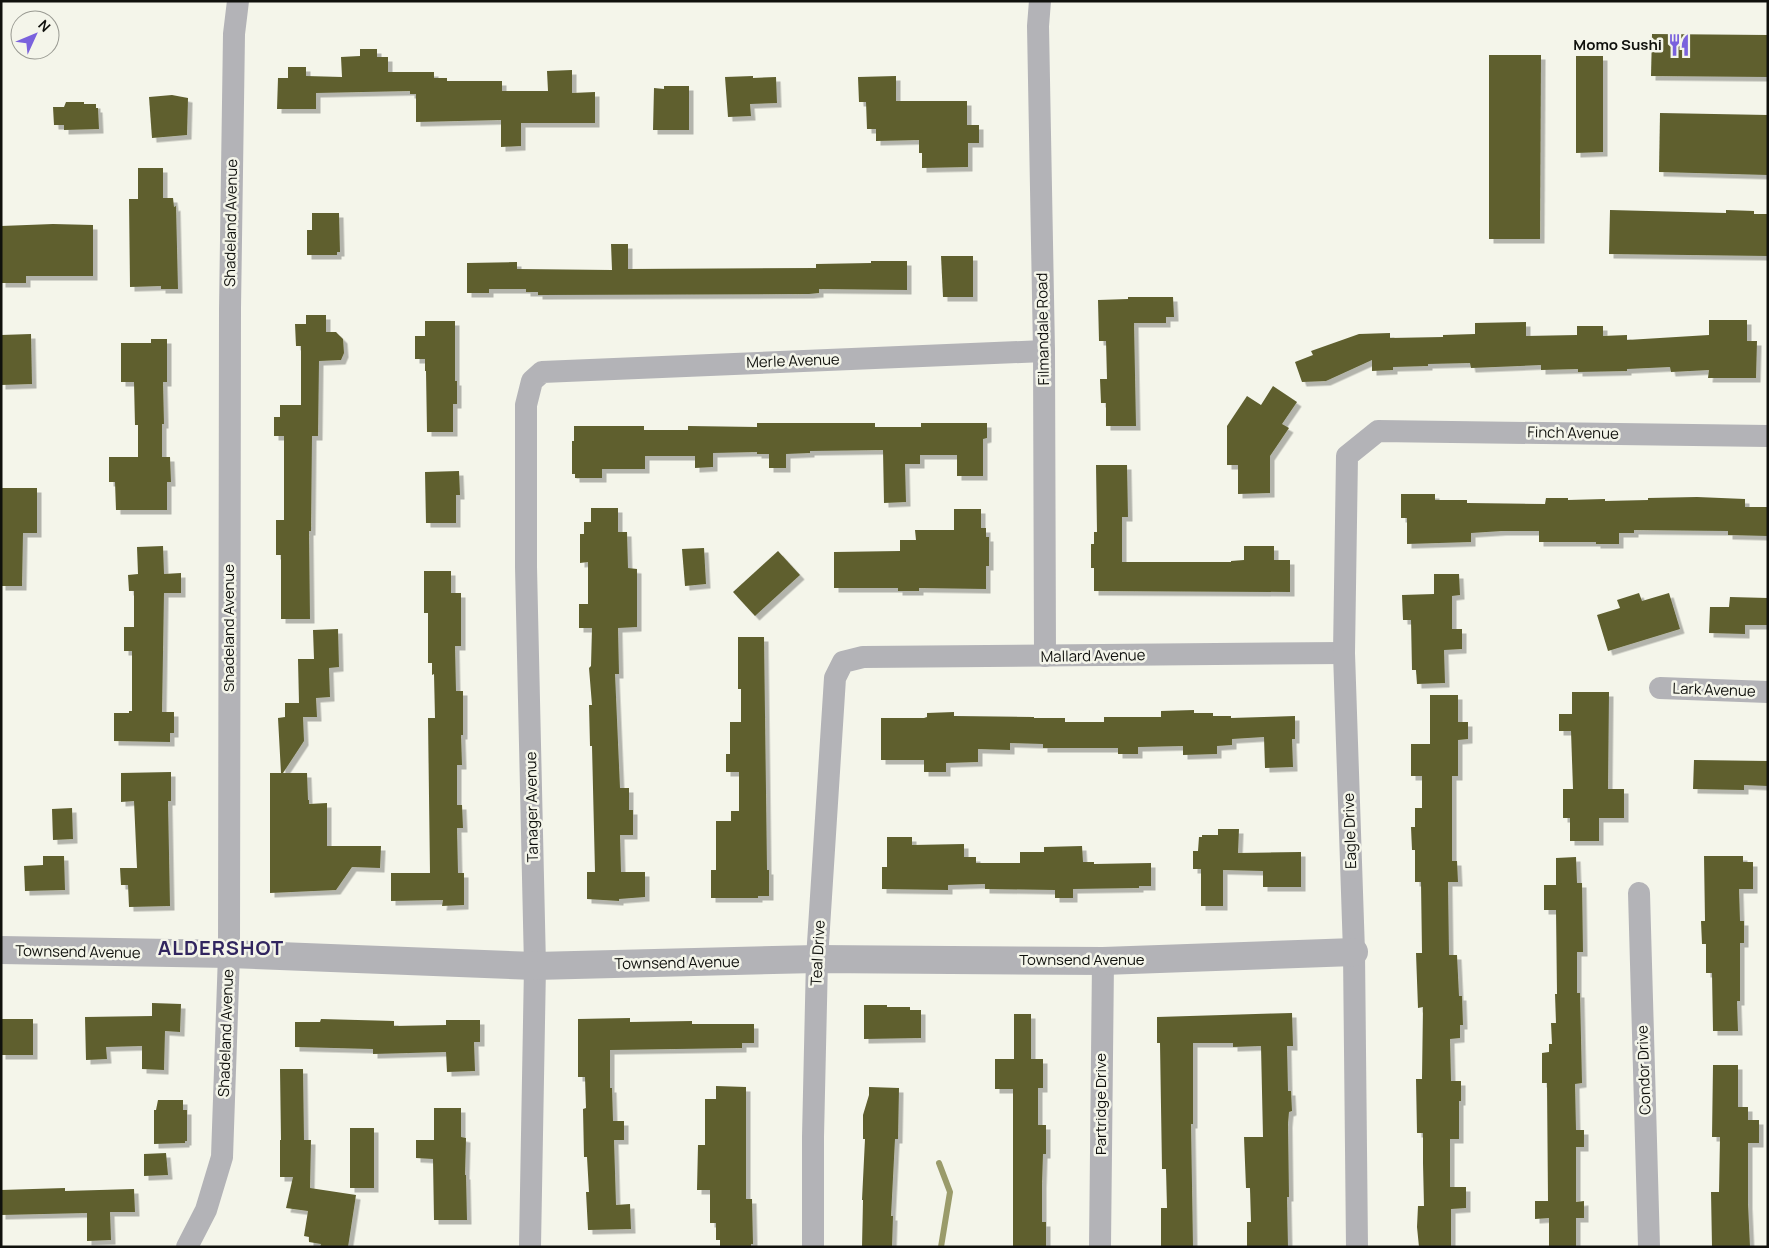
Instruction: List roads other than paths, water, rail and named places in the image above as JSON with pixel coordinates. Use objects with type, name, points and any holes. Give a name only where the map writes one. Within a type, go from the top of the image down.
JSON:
[{"type":"street","name":"Shadeland Avenue","points":[[186,1247],[206,1210],[222,1157],[229,954],[230,309],[234,34],[238,1]]},
{"type":"street","name":"Filmandale Road","points":[[1040,1],[1038,26],[1044,351],[1045,656]]},
{"type":"street","name":"Merle Avenue","points":[[542,372],[1044,351]]},
{"type":"street","name":"Tanager Avenue","points":[[530,1247],[535,966],[526,577],[526,406],[532,381],[542,372]]},
{"type":"street","name":"Finch Avenue","points":[[1378,431],[1768,436]]},
{"type":"street","name":"Eagle Drive","points":[[1356,1247],[1354,952],[1344,653],[1348,456],[1378,431]]},
{"type":"street","name":"Mallard Avenue","points":[[843,662],[864,657],[1344,653]]},
{"type":"street","name":"Teal Drive","points":[[813,1247],[812,1138],[817,959],[835,678],[843,662]]},
{"type":"street","name":"Lark Avenue","points":[[1660,688],[1768,692]]},
{"type":"street","name":"Condor Drive","points":[[1639,893],[1649,1247]]},
{"type":"street","name":"Townsend Avenue","points":[[1,950],[229,954],[535,966],[817,959],[1102,961],[1354,952]]},
{"type":"street","name":"Partridge Drive","points":[[1100,1247],[1102,961]]},
{"type":"waterway","points":[[939,1163],[950,1192],[941,1247]]},
{"type":"place","name":"Momo Sushi","points":[[1679,45]]},
{"type":"district","name":"ALDERSHOT","points":[[221,948]]}]
